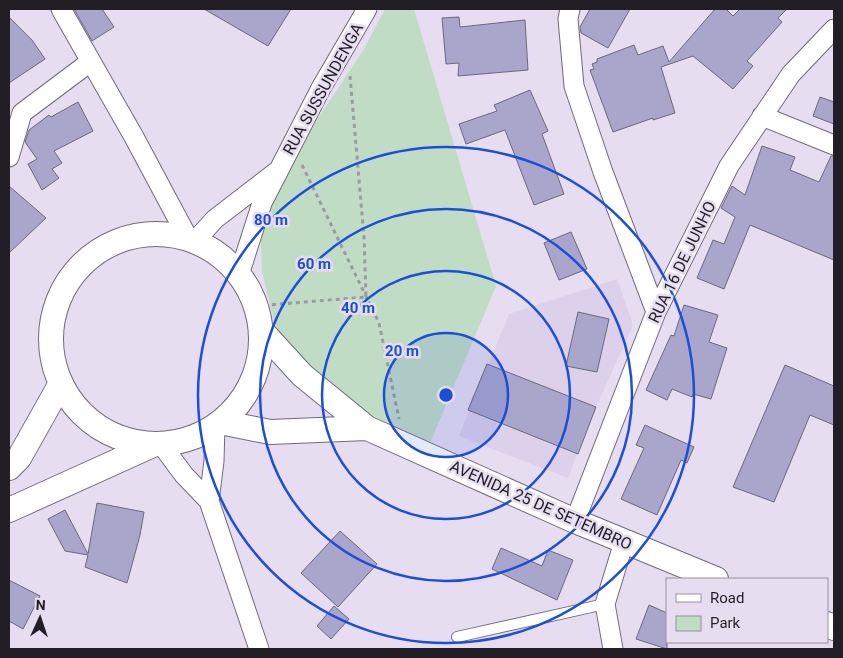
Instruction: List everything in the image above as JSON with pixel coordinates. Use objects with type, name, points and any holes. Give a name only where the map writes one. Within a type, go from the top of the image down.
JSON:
[{"type":"street","points":[[61,9],[192,241]]},
{"type":"street","name":"RUA SUSSUNDENGA","points":[[239,275],[254,224],[279,170],[347,42],[367,9]]},
{"type":"street","points":[[570,9],[568,19],[574,86],[603,172],[656,312]]},
{"type":"street","name":"RUA 16 DE JUNHO","points":[[574,521],[656,312],[729,166],[791,74],[834,29]]},
{"type":"street","points":[[9,157],[22,113],[90,62]]},
{"type":"street","points":[[762,116],[834,145]]},
{"type":"street","name":"RUA SUSSUNDENGA","points":[[192,241],[215,219],[279,170]]},
{"type":"street","points":[[155,234],[192,241],[218,256],[239,275],[256,306],[261,330],[258,365],[244,397],[218,424],[189,439],[158,444],[132,442],[109,434],[90,421],[73,404],[60,384],[50,351],[53,316],[66,284],[89,257],[120,240],[155,234]]},
{"type":"street","name":"AVENIDA 25 DE SETEMBRO","points":[[261,330],[302,375],[367,428],[574,521],[714,578]]},
{"type":"street","points":[[9,468],[19,458],[60,384]]},
{"type":"street","points":[[218,424],[209,501],[259,649]]},
{"type":"street","name":"AVENIDA 25 DE SETEMBRO","points":[[218,424],[270,432],[367,428]]},
{"type":"street","points":[[158,444],[209,501]]},
{"type":"street","points":[[9,510],[158,444]]},
{"type":"street","points":[[613,649],[605,604],[624,542]]},
{"type":"lane","points":[[457,637],[605,604]]},
{"type":"path","points":[[347,42],[364,238],[366,297]]},
{"type":"path","points":[[292,145],[379,323],[403,444]]},
{"type":"path","points":[[256,306],[366,297]]},
{"type":"shaded area","points":[[617,279],[633,325],[596,407],[568,478],[459,436],[509,314]]},
{"type":"green space","points":[[385,9],[414,9],[496,286],[430,443],[326,393],[295,358],[275,325],[262,271],[260,220],[300,146],[364,49]]},
{"type":"building","points":[[74,9],[102,9],[114,27],[92,41]]},
{"type":"building","points":[[204,9],[291,9],[268,46]]},
{"type":"building","points":[[590,9],[630,9],[608,48],[581,33],[580,27]]},
{"type":"building","points":[[715,9],[726,9],[733,16],[740,9],[787,9],[778,18],[782,22],[747,61],[753,66],[733,89],[693,56],[661,67],[675,113],[653,120],[653,118],[613,132],[590,70],[594,69],[592,64],[597,62],[597,59],[634,45],[638,55],[663,46],[669,62]]},
{"type":"building","points":[[9,17],[32,40],[45,59],[9,83]]},
{"type":"building","points":[[459,17],[460,27],[525,20],[528,70],[458,76],[459,63],[446,64],[442,18]]},
{"type":"building","points":[[530,90],[548,131],[542,134],[564,194],[534,205],[505,130],[466,144],[459,124],[497,111],[494,105]]},
{"type":"building","points":[[820,97],[834,102],[834,124],[813,116]]},
{"type":"building","points":[[78,102],[93,131],[54,151],[62,163],[52,169],[59,178],[42,190],[28,164],[37,159],[25,142],[29,130],[49,115],[51,117]]},
{"type":"building","points":[[762,146],[795,157],[790,170],[819,182],[831,156],[834,156],[834,260],[750,225],[724,289],[697,278],[713,240],[724,244],[735,217],[721,208],[732,186],[745,195]]},
{"type":"building","points":[[9,186],[46,218],[9,253]]},
{"type":"building","points":[[571,232],[587,269],[559,280],[544,243]]},
{"type":"building","points":[[684,305],[718,315],[709,342],[727,348],[711,399],[693,394],[692,397],[672,389],[667,400],[646,390],[671,335],[674,336]]},
{"type":"building","points":[[578,312],[609,319],[597,372],[566,366]]},
{"type":"building","points":[[487,364],[596,407],[578,454],[468,410]]},
{"type":"building","points":[[785,365],[834,386],[834,425],[810,415],[774,502],[733,487]]},
{"type":"building","points":[[645,425],[694,447],[687,463],[681,460],[657,515],[621,499],[644,448],[636,445]]},
{"type":"building","points":[[97,503],[144,512],[127,583],[85,567],[88,555],[65,551],[48,519],[65,510],[88,554]]},
{"type":"building","points":[[340,531],[377,564],[338,607],[301,573]]},
{"type":"building","points":[[501,548],[542,566],[548,550],[573,560],[557,600],[492,569]]},
{"type":"building","points":[[9,580],[40,596],[23,629],[9,621]]},
{"type":"building","points":[[649,605],[666,613],[667,649],[636,639]]},
{"type":"building","points":[[334,606],[349,619],[331,639],[317,626]]}]
